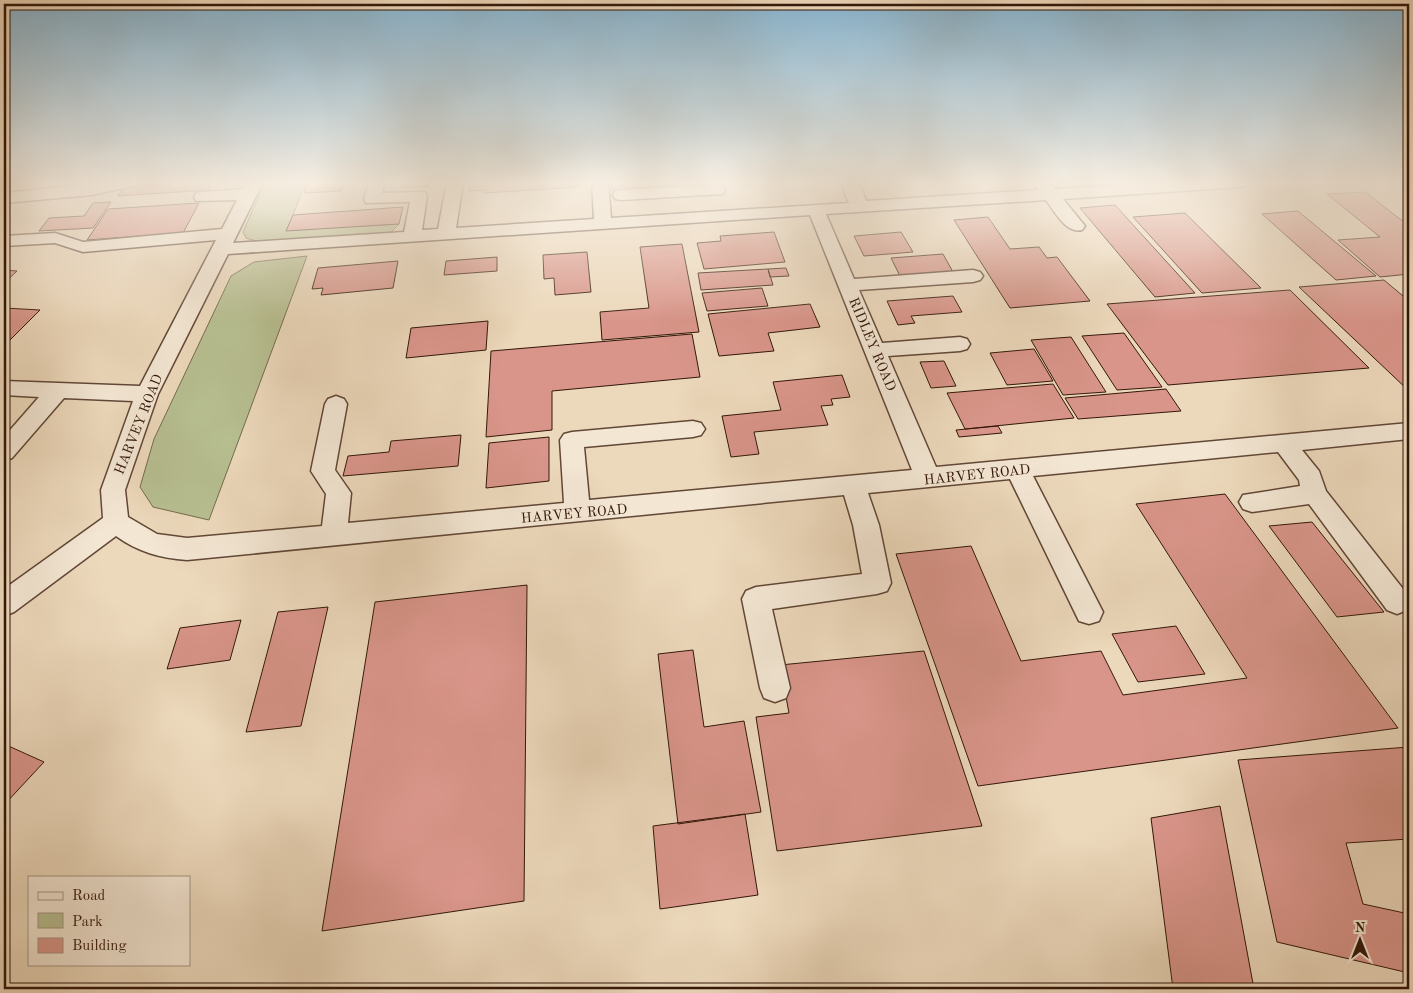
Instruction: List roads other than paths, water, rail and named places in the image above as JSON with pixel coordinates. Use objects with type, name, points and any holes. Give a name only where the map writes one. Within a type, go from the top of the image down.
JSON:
[{"type":"street","name":"HARVEY ROAD","points":[[231,228],[147,394],[122,460],[113,490],[116,522],[135,537],[158,547],[187,549],[577,513],[1409,431]]},
{"type":"street","points":[[412,236],[413,228]]},
{"type":"street","points":[[446,234],[447,228]]},
{"type":"street","points":[[4,241],[55,238],[63,239],[75,247],[83,247],[412,236],[535,228]]},
{"type":"street","name":"RIDLEY ROAD","points":[[824,228],[928,478]]},
{"type":"street","points":[[848,285],[973,276]]},
{"type":"street","points":[[876,350],[960,344]]},
{"type":"street","points":[[4,388],[147,394]]},
{"type":"street","points":[[4,452],[59,389]]},
{"type":"street","points":[[334,535],[339,493],[322,471],[336,404]]},
{"type":"street","points":[[577,513],[572,440],[693,429]]},
{"type":"street","points":[[1285,444],[1310,477],[1315,494],[1397,602]]},
{"type":"street","points":[[1018,470],[1089,612]]},
{"type":"street","points":[[775,688],[756,599],[877,583],[866,525],[854,486]]},
{"type":"street","points":[[1252,502],[1315,494]]},
{"type":"street","points":[[4,604],[116,522]]}]
